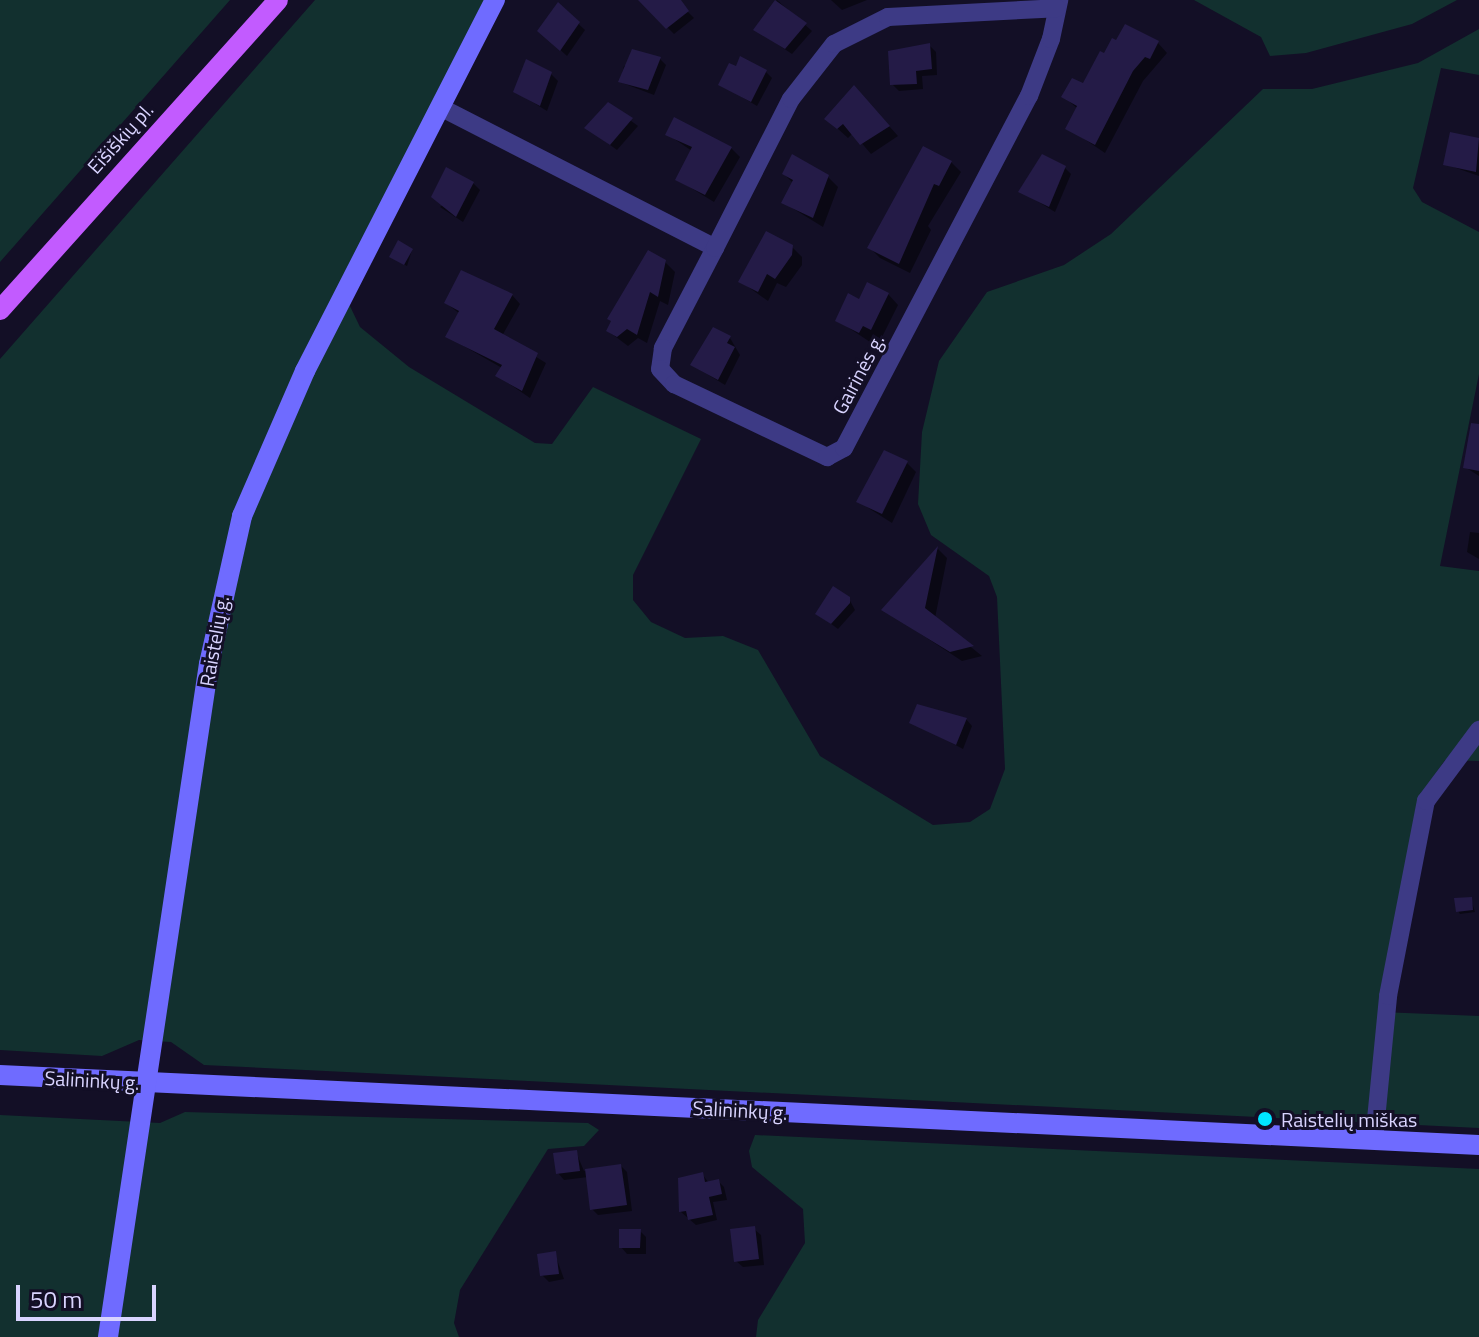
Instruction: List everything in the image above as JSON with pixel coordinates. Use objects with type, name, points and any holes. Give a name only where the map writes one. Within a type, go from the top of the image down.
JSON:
[{"type":"main road","name":"Eišiškių pl.","points":[[0,310],[278,0]]},
{"type":"main road","name":"Raistelių g.","points":[[108,1337],[209,664],[242,516],[269,445],[495,0]]},
{"type":"main road","name":"Salininkų g.","points":[[0,1075],[1479,1145]]},
{"type":"street","name":"Gairinės g.","points":[[1058,4],[1029,96],[836,454],[815,455],[674,384],[660,369],[663,348],[715,248],[791,99],[834,44],[863,26],[914,13],[1058,4]]},
{"type":"street","points":[[440,107],[715,248]]},
{"type":"street","points":[[1374,1140],[1388,996],[1426,801],[1479,730]]},
{"type":"green space","points":[[0,0],[230,0],[0,262]]},
{"type":"green space","points":[[315,0],[505,0],[348,302],[360,327],[409,367],[535,443],[552,444],[593,387],[701,439],[633,575],[633,600],[651,622],[685,638],[723,636],[758,650],[820,756],[933,825],[970,822],[990,809],[1005,769],[997,597],[989,576],[931,535],[918,504],[922,432],[939,361],[987,292],[1064,265],[1111,234],[1263,89],[1312,89],[1418,63],[1479,29],[1479,75],[1441,68],[1413,188],[1422,202],[1479,232],[1479,374],[1440,566],[1479,571],[1479,761],[1445,760],[1419,797],[1381,1012],[1479,1016],[1479,1128],[204,1065],[171,1042],[139,1040],[102,1056],[0,1050],[0,359]]},
{"type":"green space","points":[[1194,0],[1457,0],[1412,24],[1306,53],[1270,56],[1261,37]]},
{"type":"green space","points":[[185,1112],[588,1123],[599,1130],[584,1146],[548,1149],[460,1290],[454,1323],[459,1337],[0,1337],[0,1115],[160,1123]]},
{"type":"green space","points":[[755,1135],[1479,1169],[1479,1337],[756,1337],[758,1320],[805,1243],[803,1209],[752,1167],[749,1151]]},
{"type":"building","points":[[638,0],[681,0],[689,11],[666,29]]},
{"type":"building","points":[[775,0],[807,23],[785,49],[753,30]]},
{"type":"building","points":[[558,2],[580,22],[560,51],[537,31]]},
{"type":"building","points":[[1125,24],[1159,41],[1150,59],[1145,57],[1133,71],[1095,145],[1065,129],[1077,106],[1061,97],[1072,78],[1083,83],[1100,51],[1104,53]]},
{"type":"building","points":[[930,43],[932,69],[916,71],[917,84],[890,85],[888,51]]},
{"type":"building","points":[[632,49],[661,57],[648,90],[618,82]]},
{"type":"building","points":[[740,56],[767,70],[751,102],[718,85],[729,63],[736,66]]},
{"type":"building","points":[[526,59],[552,72],[540,106],[513,92]]},
{"type":"building","points":[[854,85],[890,126],[860,145],[843,124],[837,129],[824,119]]},
{"type":"building","points":[[608,102],[633,118],[610,145],[584,128]]},
{"type":"building","points":[[674,117],[732,147],[705,195],[675,180],[692,147],[665,135]]},
{"type":"building","points":[[1450,132],[1479,138],[1476,172],[1443,165]]},
{"type":"building","points":[[923,146],[952,161],[939,186],[934,184],[899,264],[867,248]]},
{"type":"building","points":[[792,154],[829,175],[813,218],[781,203],[793,180],[782,174]]},
{"type":"building","points":[[1042,154],[1066,166],[1049,207],[1018,192]]},
{"type":"building","points":[[446,167],[474,182],[456,217],[431,197]]},
{"type":"building","points":[[766,231],[793,245],[792,255],[775,279],[767,274],[758,292],[738,282]]},
{"type":"building","points":[[398,240],[413,249],[404,265],[389,257]]},
{"type":"building","points":[[648,250],[666,260],[658,297],[650,292],[637,335],[627,329],[617,337],[606,331],[611,321],[607,319]]},
{"type":"building","points":[[461,270],[513,294],[494,329],[538,353],[522,391],[495,376],[502,365],[445,337],[459,311],[444,303]]},
{"type":"building","points":[[867,282],[889,293],[871,330],[863,326],[859,333],[835,321],[848,293],[859,299]]},
{"type":"building","points":[[713,327],[731,336],[727,343],[735,347],[718,380],[690,365]]},
{"type":"building","points":[[1471,423],[1479,424],[1479,471],[1463,468]]},
{"type":"building","points":[[884,450],[908,461],[882,514],[856,502]]},
{"type":"building","points":[[938,546],[925,608],[974,646],[950,652],[881,610]]},
{"type":"building","points":[[833,586],[850,597],[850,603],[831,624],[815,614]]},
{"type":"building","points":[[917,704],[967,718],[956,745],[909,723]]},
{"type":"building","points":[[1472,897],[1473,910],[1456,912],[1454,898]]},
{"type":"building","points":[[577,1150],[580,1171],[556,1174],[553,1153]]},
{"type":"building","points":[[621,1164],[627,1205],[590,1210],[585,1169]]},
{"type":"building","points":[[703,1172],[705,1182],[719,1179],[722,1194],[709,1197],[713,1215],[688,1220],[686,1211],[679,1212],[678,1178]]},
{"type":"building","points":[[755,1226],[759,1259],[734,1262],[730,1229]]},
{"type":"building","points":[[619,1229],[641,1229],[640,1248],[619,1248]]},
{"type":"building","points":[[556,1251],[559,1274],[540,1276],[537,1254]]},
{"type":"place","name":"Raistelių miškas","points":[[1265,1119]]}]
